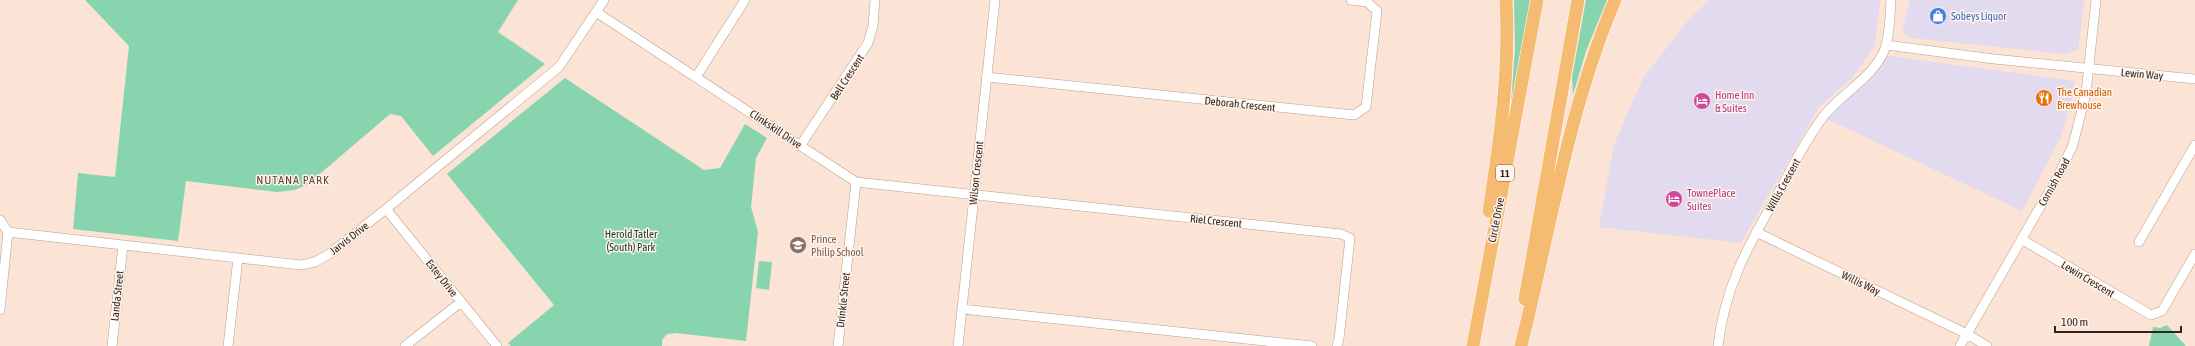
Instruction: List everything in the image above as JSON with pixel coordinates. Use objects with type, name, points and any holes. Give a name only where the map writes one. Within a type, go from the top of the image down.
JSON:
[{"type":"highway","points":[[1472,346],[1499,144],[1507,59],[1506,0]]},
{"type":"highway","name":"Circle Drive","points":[[1472,346],[1537,0]]},
{"type":"highway","points":[[1517,346],[1578,0]]},
{"type":"highway","points":[[1521,346],[1572,126],[1589,67],[1615,0]]},
{"type":"street","name":"Jarvis Drive","points":[[8,232],[301,265],[315,262],[329,254],[386,209],[559,67],[604,0]]},
{"type":"street","points":[[696,77],[745,0]]},
{"type":"street","name":"Bell Crescent","points":[[800,146],[868,44],[873,26],[875,0]]},
{"type":"street","name":"Wilson Crescent","points":[[958,346],[994,0]]},
{"type":"street","name":"Deborah Crescent","points":[[986,77],[1354,115],[1366,107],[1377,11],[1367,2],[1351,0]]},
{"type":"street","name":"Willis Crescent","points":[[1718,346],[1727,298],[1742,259],[1756,232],[1823,117],[1866,76],[1882,55],[1886,46],[1891,0]]},
{"type":"street","name":"Cornish Road","points":[[1960,346],[2073,145],[2081,121],[2089,69],[2096,0]]},
{"type":"street","name":"Clinkskill Drive","points":[[596,12],[856,182],[974,195]]},
{"type":"street","points":[[1886,46],[2089,69]]},
{"type":"street","name":"Lewin Way","points":[[2089,69],[2195,79]]},
{"type":"street","points":[[2139,242],[2195,145]]},
{"type":"street","name":"Drinkle Street","points":[[838,346],[856,182]]},
{"type":"street","name":"Riel Crescent","points":[[974,195],[1341,234],[1350,238],[1337,346]]},
{"type":"street","name":"Estey Drive","points":[[386,209],[497,346]]},
{"type":"street","points":[[0,220],[8,232],[0,310]]},
{"type":"street","name":"Willis Way","points":[[1756,232],[1967,334],[1987,346]]},
{"type":"street","name":"Lewin Crescent","points":[[2021,239],[2152,315],[2162,312],[2195,254]]},
{"type":"street","name":"Landa Street","points":[[112,346],[123,245]]},
{"type":"street","points":[[228,346],[238,258]]},
{"type":"street","points":[[405,346],[461,302]]},
{"type":"street","points":[[962,309],[1312,346]]},
{"type":"shaded area","points":[[1710,0],[1880,0],[1875,45],[1852,78],[1819,107],[1741,243],[1599,227],[1614,145],[1643,78],[1690,18]]},
{"type":"shaded area","points":[[1910,0],[2084,0],[2078,50],[2065,54],[1910,38],[1902,32]]},
{"type":"shaded area","points":[[1882,55],[2074,81],[2073,96],[2060,139],[2022,211],[1823,117]]},
{"type":"green space","points":[[85,0],[518,0],[498,32],[545,64],[433,156],[401,116],[390,114],[308,184],[295,190],[277,192],[186,181],[178,241],[73,229],[78,173],[115,177],[129,46]]},
{"type":"green space","points":[[1514,0],[1531,0],[1511,104],[1515,48]]},
{"type":"green space","points":[[1586,0],[1607,0],[1586,51],[1573,95],[1572,77]]},
{"type":"green space","name":"Herold Tatler (South) Park","points":[[565,78],[704,170],[720,168],[745,124],[767,138],[756,158],[751,207],[758,232],[746,341],[676,333],[667,334],[662,340],[662,346],[511,346],[508,343],[554,305],[447,174]]},
{"type":"green space","points":[[759,261],[772,262],[769,290],[756,288]]},
{"type":"green space","points":[[2167,325],[2186,346],[2149,346],[2153,327],[2160,328]]},
{"type":"place","name":"Sobeys Liquor","points":[[1938,16]]},
{"type":"place","name":"The Canadian Brewhouse","points":[[2044,98]]},
{"type":"place","name":"Home Inn & Suites","points":[[1702,101]]},
{"type":"place","name":"TownePlace Suites","points":[[1674,199]]},
{"type":"place","name":"Prince Philip School","points":[[798,245]]},
{"type":"district","name":"NUTANA PARK","points":[[293,180]]}]
